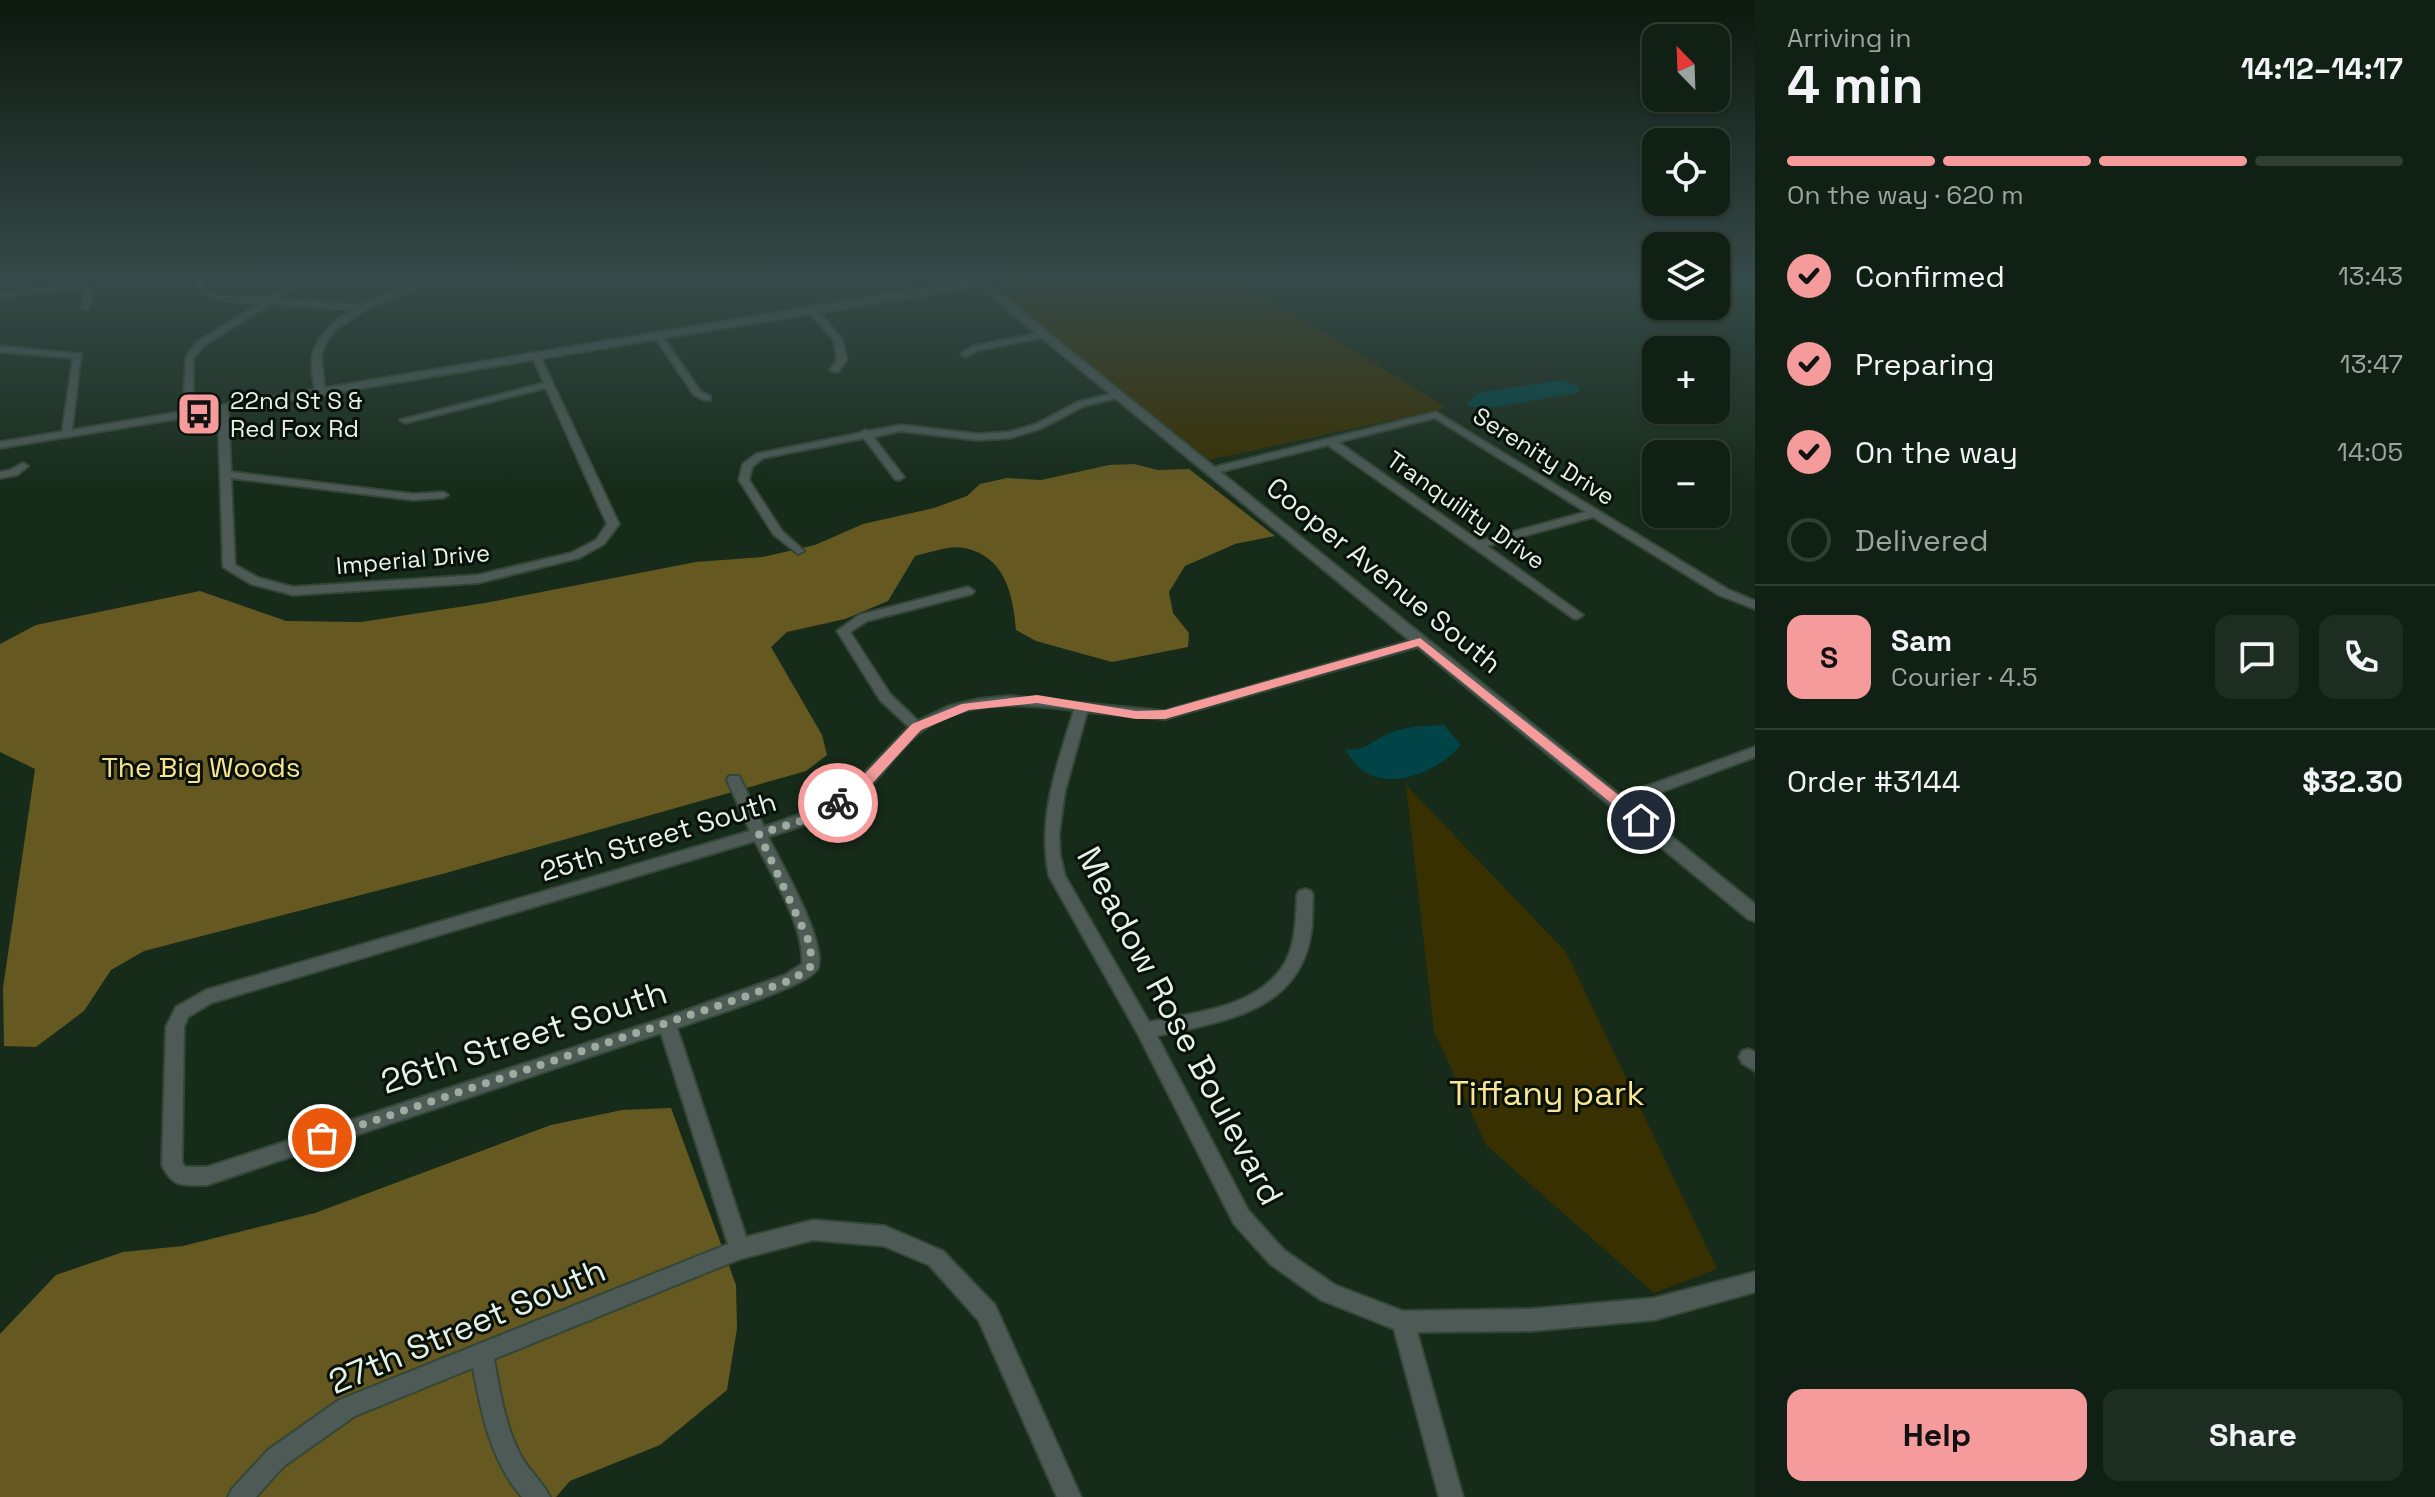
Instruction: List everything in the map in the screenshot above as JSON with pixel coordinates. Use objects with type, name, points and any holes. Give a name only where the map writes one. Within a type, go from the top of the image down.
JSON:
[{"type":"street","points":[[10,350],[78,356],[67,434]]},
{"type":"street","points":[[188,413],[189,359],[196,350]]},
{"type":"street","points":[[320,350],[317,355],[320,392]]},
{"type":"street","points":[[0,445],[573,350]]},
{"type":"street","points":[[667,350],[697,393],[707,398]]},
{"type":"street","points":[[835,370],[842,360],[840,350]]},
{"type":"street","points":[[965,354],[973,350]]},
{"type":"street","name":"Cooper Avenue South","points":[[1063,350],[1755,914]]},
{"type":"street","name":"Imperial Drive","points":[[223,408],[229,567],[255,581],[293,591],[478,579],[575,556],[600,542],[613,524],[536,356]]},
{"type":"street","points":[[405,420],[547,385]]},
{"type":"street","points":[[798,551],[778,533],[746,485],[744,473],[747,466],[774,451],[901,428],[977,437],[1010,435],[1031,429],[1081,404],[1118,395]]},
{"type":"street","name":"Serenity Drive","points":[[1329,441],[1436,415],[1723,592],[1755,605]]},
{"type":"street","points":[[865,433],[899,477]]},
{"type":"street","points":[[1211,471],[1329,441]]},
{"type":"street","name":"Tranquility Drive","points":[[1329,441],[1577,615]]},
{"type":"street","points":[[735,460],[747,466]]},
{"type":"street","points":[[0,475],[13,473],[23,466]]},
{"type":"street","points":[[225,474],[413,497],[443,495]]},
{"type":"street","points":[[1479,545],[1594,513]]},
{"type":"street","points":[[917,727],[885,697],[843,631],[863,618],[968,591]]},
{"type":"street","name":"25th Street South","points":[[207,1176],[180,1176],[172,1165],[175,1027],[182,1012],[206,997],[807,819],[847,797],[917,727],[982,703],[1037,699],[1136,715],[1165,715],[1420,642]]},
{"type":"street","name":"Meadow Rose Boulevard","points":[[1082,706],[1050,827],[1049,851],[1057,876],[1145,1031],[1241,1217],[1277,1257],[1328,1293],[1403,1322],[1531,1320],[1654,1309],[1755,1282]]},
{"type":"street","points":[[1619,802],[1755,752]]},
{"type":"street","name":"26th Street South","points":[[207,1176],[667,1024],[769,988],[810,968],[814,957],[734,780]]},
{"type":"street","points":[[1145,1031],[1252,1006],[1280,985],[1296,962],[1304,943],[1305,895]]},
{"type":"street","points":[[667,1024],[740,1249]]},
{"type":"street","name":"27th Street South","points":[[240,1497],[276,1458],[347,1408],[740,1249],[813,1230],[885,1236],[936,1258],[987,1313],[1069,1497]]},
{"type":"street","points":[[1403,1322],[1451,1497]]},
{"type":"street","points":[[482,1353],[491,1407],[519,1479],[538,1497]]},
{"type":"green space","points":[[1071,350],[1352,350],[1447,408],[1209,460]]},
{"type":"green space","name":"The Big Woods","points":[[1134,464],[1158,470],[1189,469],[1275,536],[1235,544],[1185,566],[1169,592],[1173,613],[1189,633],[1188,647],[1112,662],[1036,641],[1016,630],[1009,590],[998,568],[989,559],[978,552],[958,547],[915,556],[888,601],[845,619],[787,632],[771,647],[822,735],[827,755],[806,771],[446,873],[144,951],[111,970],[84,1011],[36,1047],[4,1046],[3,988],[35,769],[0,752],[0,644],[36,625],[200,591],[286,621],[361,622],[485,603],[696,562],[763,557],[815,545],[863,524],[934,508],[967,496],[980,484],[1007,478],[1041,480],[1109,465]]},
{"type":"green space","name":"Tiffany park","points":[[1406,785],[1566,952],[1717,1269],[1654,1293],[1486,1145],[1434,1031]]},
{"type":"green space","points":[[671,1108],[736,1285],[737,1328],[727,1390],[660,1445],[570,1481],[556,1497],[0,1497],[0,1334],[56,1275],[123,1252],[183,1246],[315,1213],[551,1125],[622,1110]]},
{"type":"water","points":[[1562,380],[1579,387],[1578,393],[1482,409],[1466,405],[1478,393]]},
{"type":"water","points":[[1444,725],[1461,745],[1441,763],[1415,775],[1387,779],[1374,776],[1360,768],[1345,750],[1364,747],[1400,730]]},
{"type":"way so far","points":[[322,1138],[667,1024],[791,980],[810,968],[814,957],[811,946],[759,834],[807,819],[838,803]]},
{"type":"place","name":"22nd St S & Red Fox Rd","points":[[199,414]]},
{"type":"route","points":[[838,803],[862,785],[917,727],[967,706],[1037,699],[1136,715],[1165,715],[1420,642],[1641,820]]}]
